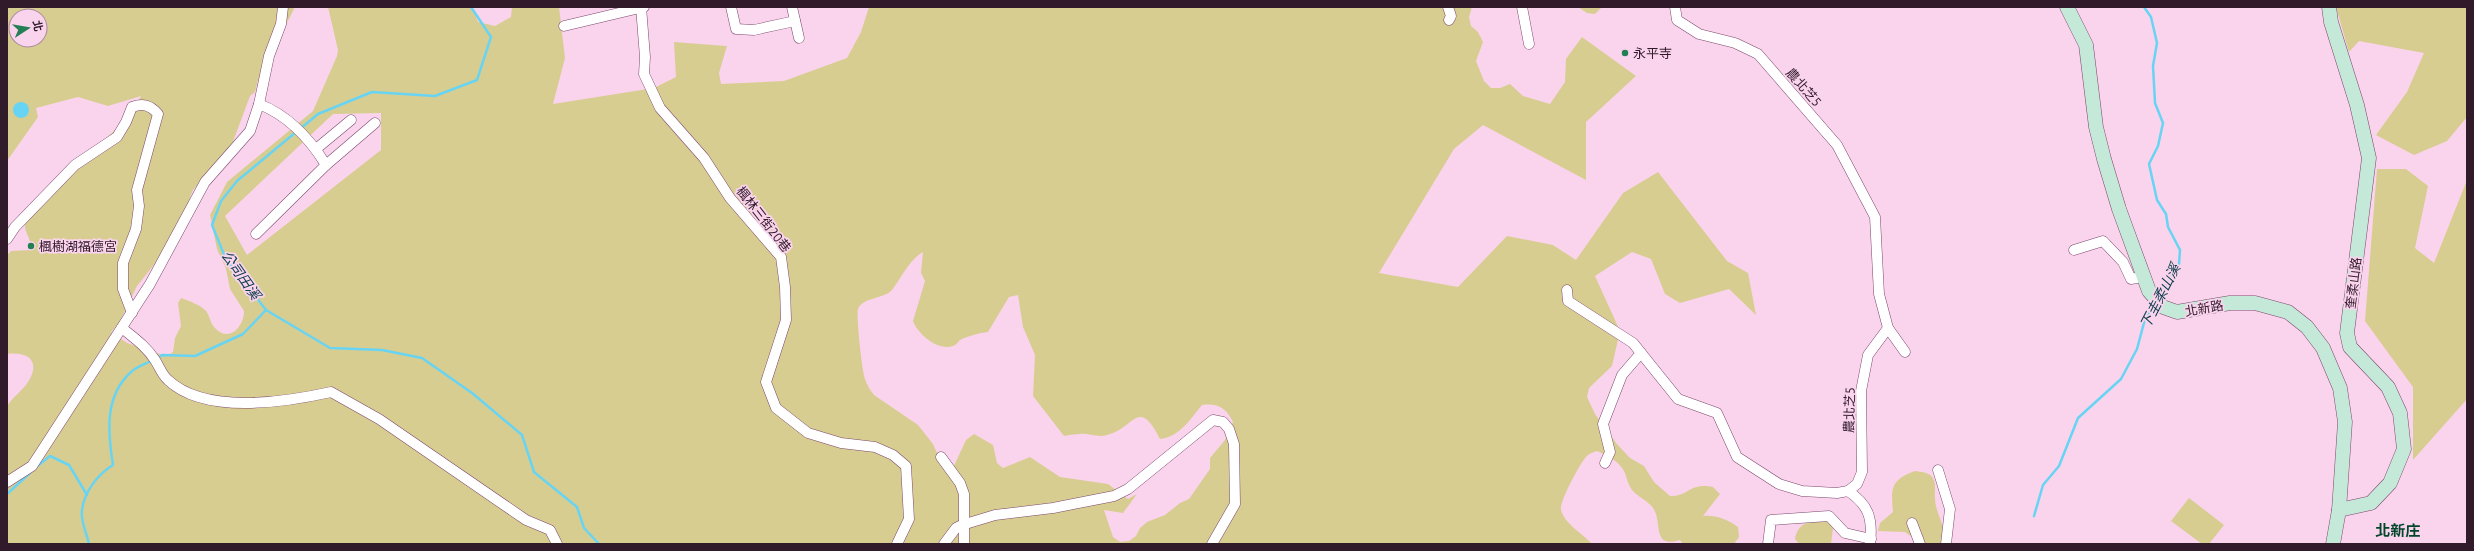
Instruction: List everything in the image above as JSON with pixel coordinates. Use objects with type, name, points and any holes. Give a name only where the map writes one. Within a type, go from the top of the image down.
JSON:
[{"type":"main road","name":"北新路","points":[[2067,7],[2086,45],[2096,127],[2104,159],[2142,277],[2149,291],[2163,307],[2177,312],[2230,303],[2255,303],[2288,312],[2307,327],[2322,348],[2340,388],[2345,422],[2339,510],[2333,544]]},
{"type":"main road","name":"奎柔山路","points":[[2329,7],[2331,22],[2357,105],[2369,158],[2347,333],[2350,348],[2388,387],[2400,413],[2404,449],[2390,483],[2371,503],[2339,510]]},
{"type":"street","points":[[7,482],[32,466],[150,284],[205,182],[250,131],[259,104],[270,56],[281,24],[283,7]]},
{"type":"street","points":[[564,26],[642,7]]},
{"type":"street","name":"楓林三街20巷","points":[[642,7],[645,57],[644,74],[660,108],[704,158],[730,198],[781,257],[785,287],[786,320],[766,382],[776,408],[808,433],[841,443],[875,447],[893,455],[906,466],[909,519],[897,544]]},
{"type":"street","points":[[731,7],[736,28],[754,30],[795,21]]},
{"type":"street","points":[[792,7],[799,38]]},
{"type":"street","points":[[1448,7],[1451,16],[1449,20]]},
{"type":"street","points":[[1522,7],[1529,44]]},
{"type":"street","name":"農北芝5","points":[[1675,7],[1677,20],[1699,34],[1736,43],[1758,54],[1837,145],[1875,217],[1879,294],[1888,328],[1868,355],[1860,391],[1862,472],[1857,484],[1848,491]]},
{"type":"street","points":[[7,239],[11,224],[75,165],[117,137],[126,122],[132,107],[141,104],[152,107],[158,114],[156,127],[137,190],[139,206],[136,229],[123,263],[123,289],[132,313]]},
{"type":"street","points":[[259,104],[273,109],[288,119],[316,149],[326,165]]},
{"type":"street","points":[[316,149],[351,120]]},
{"type":"street","points":[[256,234],[326,165],[375,123]]},
{"type":"street","points":[[2074,250],[2103,241],[2123,262],[2131,279],[2142,277]]},
{"type":"street","points":[[1567,290],[1568,301],[1633,343],[1678,399],[1717,413],[1737,456],[1779,484],[1802,491],[1837,493],[1848,491],[1859,499],[1870,514],[1871,542],[1845,533],[1829,516],[1771,520],[1768,544]]},
{"type":"street","points":[[122,328],[143,344],[167,380],[196,396],[237,403],[296,400],[331,392],[379,419],[526,520],[550,530],[557,544]]},
{"type":"street","points":[[1888,328],[1905,352]]},
{"type":"street","points":[[1605,463],[1610,452],[1603,424],[1622,375],[1641,353]]},
{"type":"street","points":[[944,544],[956,528],[995,515],[1053,508],[1114,496],[1128,489],[1213,420],[1223,422],[1228,429],[1234,444],[1235,504],[1212,544]]},
{"type":"street","points":[[941,457],[960,483],[964,494],[962,525],[964,544]]},
{"type":"street","points":[[1938,470],[1950,509],[1946,544]]},
{"type":"street","points":[[1912,523],[1920,544]]},
{"type":"shaded area","points":[[7,7],[295,7],[258,80],[255,92],[250,96],[231,147],[193,190],[190,197],[188,214],[156,262],[137,286],[119,323],[111,332],[127,343],[166,356],[173,352],[175,338],[181,326],[178,303],[181,298],[195,303],[204,309],[213,326],[220,332],[225,334],[235,331],[241,323],[244,311],[230,289],[226,269],[217,249],[210,215],[227,182],[313,111],[337,56],[338,50],[328,7],[472,7],[478,22],[495,26],[511,17],[512,7],[559,7],[565,58],[553,104],[654,88],[676,77],[674,42],[727,46],[719,73],[721,84],[784,81],[847,58],[861,32],[869,7],[1472,7],[1469,17],[1471,26],[1478,32],[1483,42],[1476,61],[1484,81],[1491,88],[1500,88],[1510,84],[1523,96],[1550,104],[1565,82],[1566,59],[1582,37],[1636,76],[1586,122],[1586,180],[1483,125],[1454,149],[1379,273],[1458,287],[1507,236],[1553,245],[1576,260],[1623,193],[1658,172],[1727,261],[1748,273],[1756,315],[1729,289],[1680,303],[1665,294],[1651,259],[1632,252],[1595,276],[1620,331],[1612,366],[1589,388],[1587,397],[1595,414],[1617,444],[1630,458],[1644,466],[1654,482],[1670,496],[1682,494],[1699,486],[1713,487],[1720,494],[1703,516],[1717,517],[1734,524],[1738,527],[1739,537],[1734,544],[1683,544],[1680,540],[1671,542],[1665,541],[1661,538],[1659,533],[1656,514],[1653,508],[1632,490],[1620,465],[1610,457],[1597,451],[1589,454],[1581,464],[1567,490],[1561,506],[1563,515],[1570,524],[1592,544],[7,544],[7,406],[28,382],[32,375],[33,364],[31,359],[27,356],[21,354],[7,354],[7,255],[11,251],[30,250],[31,246],[25,229],[25,222],[67,172],[117,128],[134,108],[141,96],[108,106],[78,97],[36,108],[38,117],[7,161]],"holes":[[[381,113],[381,150],[247,255],[225,216],[333,114]],[[923,252],[921,273],[925,281],[913,321],[915,326],[924,336],[935,344],[947,347],[953,346],[966,337],[988,332],[1009,297],[1018,295],[1023,327],[1035,355],[1033,396],[1064,436],[1074,434],[1100,436],[1107,435],[1124,427],[1136,418],[1141,417],[1146,419],[1153,426],[1160,439],[1167,438],[1179,431],[1202,405],[1213,405],[1224,410],[1233,422],[1225,440],[1210,458],[1210,469],[1189,499],[1180,503],[1165,515],[1147,522],[1140,528],[1136,536],[1129,541],[1120,542],[1113,537],[1104,510],[1123,513],[1137,494],[1128,499],[1108,484],[1060,477],[1030,457],[1003,468],[997,463],[993,445],[974,434],[966,440],[953,468],[940,460],[933,444],[918,425],[874,395],[871,391],[864,374],[858,321],[858,309],[861,305],[864,302],[884,295],[892,290],[914,259]]]},
{"type":"shaded area","points":[[1578,7],[1602,7],[1595,14],[1587,13]]},
{"type":"shaded area","points":[[2336,7],[2467,7],[2467,117],[2447,141],[2414,155],[2376,135],[2407,92],[2424,53],[2359,41],[2349,52]]},
{"type":"shaded area","points":[[2377,169],[2406,169],[2428,186],[2415,248],[2434,263],[2467,180],[2467,399],[2413,460],[2413,387],[2365,321]]},
{"type":"shaded area","points":[[1915,471],[1924,472],[1934,479],[1936,505],[1946,538],[1946,544],[1922,544],[1905,532],[1878,531],[1880,523],[1893,512],[1892,491],[1894,486],[1901,478]]},
{"type":"shaded area","points":[[2189,498],[2224,525],[2209,544],[2202,544],[2171,521]]},
{"type":"shaded area","points":[[1828,520],[1833,528],[1831,544],[1799,544],[1795,539],[1799,529],[1803,525],[1811,522]]},
{"type":"water","points":[[21,102],[27,104],[29,110],[27,116],[21,118],[15,116],[13,110],[15,104]]},
{"type":"waterway","name":"公司田溪","points":[[300,129],[318,114],[372,92],[435,96],[477,80],[491,37],[471,7]]},
{"type":"waterway","name":"下圭柔山溪","points":[[2144,7],[2151,17],[2157,43],[2153,66],[2155,103],[2163,123],[2158,146],[2149,164],[2157,200],[2166,214],[2168,227],[2180,250],[2179,264],[2160,296]]},
{"type":"waterway","name":"公司田溪","points":[[158,358],[162,355],[195,356],[243,334],[266,310],[225,257],[212,225],[221,201],[237,181],[296,132]]},
{"type":"waterway","name":"下圭柔山溪","points":[[2034,516],[2043,485],[2059,466],[2078,418],[2121,379],[2137,349],[2145,319],[2155,304]]},
{"type":"waterway","points":[[266,310],[330,348],[382,350],[422,358],[472,393],[522,435],[534,472],[577,507],[584,528],[599,544]]},
{"type":"waterway","name":"公司田溪","points":[[89,544],[83,523],[83,503],[97,478],[113,465],[109,429],[112,404],[122,383],[132,371],[137,367],[151,361]]},
{"type":"waterway","points":[[35,468],[50,456],[69,465],[87,495]]},
{"type":"waterway","points":[[7,494],[30,473]]},
{"type":"place","name":"永平寺","points":[[1625,53]]},
{"type":"place","name":"楓樹湖福德宮","points":[[31,246]]},
{"type":"district","name":"北新庄","points":[[2398,531]]}]
